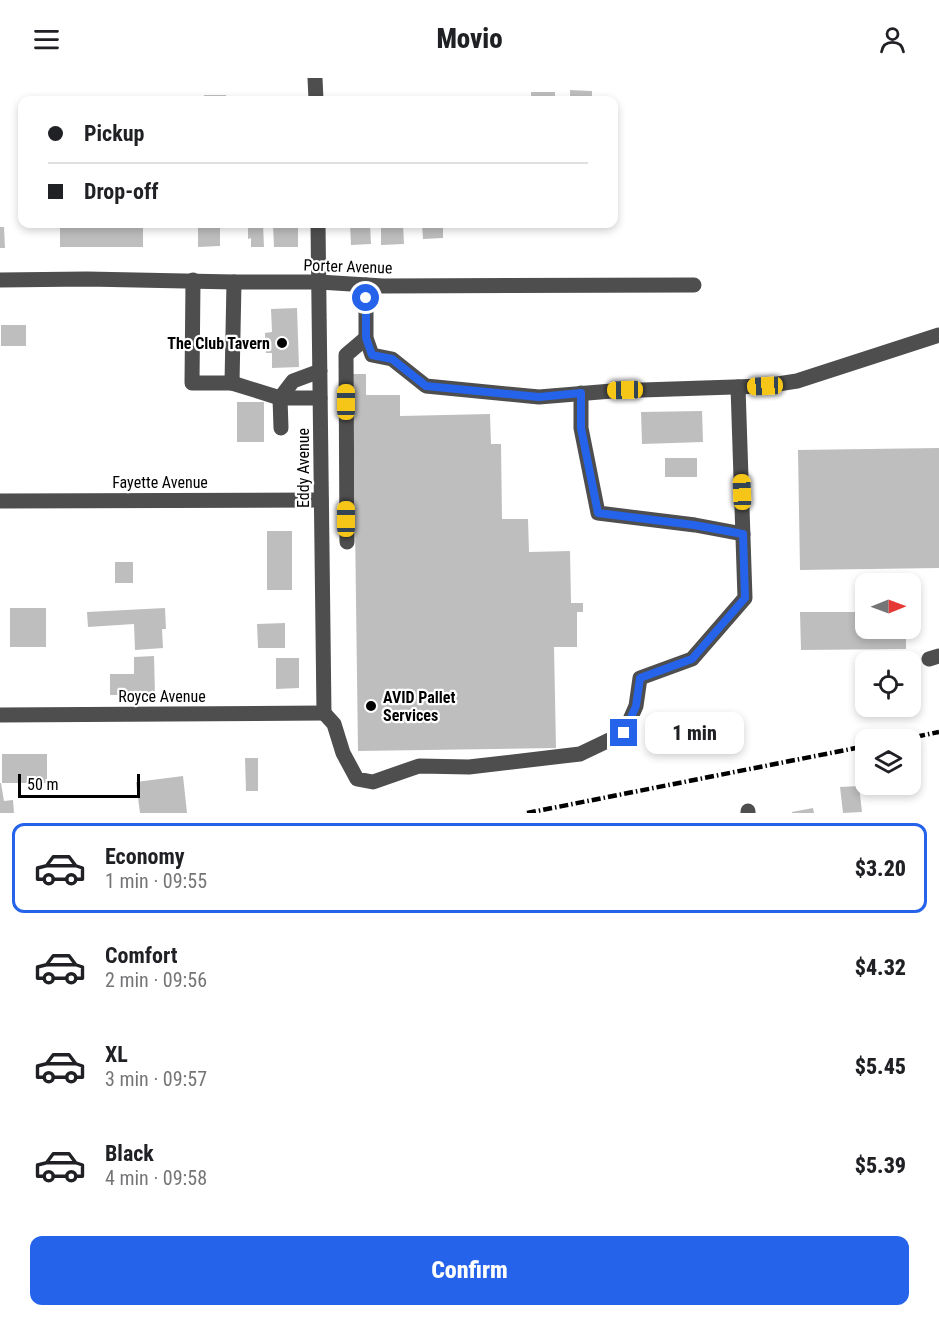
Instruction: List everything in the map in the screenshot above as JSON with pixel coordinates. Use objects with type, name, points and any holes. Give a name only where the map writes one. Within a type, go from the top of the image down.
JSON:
[{"type":"street","points":[[315,78],[316,96]]},
{"type":"street","name":"Eddy Avenue","points":[[318,228],[324,712]]},
{"type":"street","name":"Porter Avenue","points":[[0,280],[193,280],[366,285],[694,285]]},
{"type":"street","points":[[193,280],[192,383],[232,383],[280,398],[320,398]]},
{"type":"street","points":[[232,383],[234,282]]},
{"type":"street","points":[[366,285],[366,338],[372,355],[392,359],[426,386],[539,397],[581,393],[765,386],[797,381],[939,335]]},
{"type":"street","points":[[347,542],[346,355],[366,338]]},
{"type":"street","points":[[281,428],[280,398],[293,381],[320,371]]},
{"type":"street","points":[[324,712],[334,724],[343,753],[357,778],[373,782],[419,766],[469,767],[580,754],[624,733],[636,706],[640,678],[692,659],[745,598],[738,387]]},
{"type":"street","points":[[581,393],[581,428],[598,513],[694,525],[743,534]]},
{"type":"street","name":"Fayette Avenue","points":[[0,501],[321,500]]},
{"type":"street","name":"Royce Avenue","points":[[0,715],[324,712]]},
{"type":"building","points":[[570,90],[592,91],[592,96],[570,96]]},
{"type":"building","points":[[531,92],[555,92],[555,96],[531,96]]},
{"type":"building","points":[[0,227],[4,227],[5,248],[0,248]]},
{"type":"building","points":[[60,228],[143,228],[143,247],[60,247]]},
{"type":"building","points":[[198,228],[220,228],[220,246],[198,247]]},
{"type":"building","points":[[248,228],[263,228],[264,247],[251,247],[251,238],[248,239]]},
{"type":"building","points":[[273,228],[298,228],[298,247],[274,247]]},
{"type":"building","points":[[350,228],[370,228],[371,244],[351,245]]},
{"type":"building","points":[[381,228],[403,228],[404,244],[381,245]]},
{"type":"building","points":[[422,228],[443,228],[443,238],[423,239]]},
{"type":"building","name":"The Club Tavern","points":[[297,308],[299,367],[272,368],[272,353],[266,353],[265,333],[272,332],[271,309]]},
{"type":"building","points":[[1,325],[26,325],[26,346],[1,346]]},
{"type":"building","points":[[353,374],[366,374],[366,395],[400,395],[400,416],[490,414],[491,444],[501,444],[502,519],[528,519],[529,552],[570,551],[571,603],[583,603],[583,612],[577,612],[577,647],[554,647],[556,748],[358,751]]},
{"type":"building","points":[[237,402],[264,402],[264,442],[237,442]]},
{"type":"building","points":[[702,411],[703,442],[642,444],[641,412]]},
{"type":"building","points":[[939,448],[939,568],[800,570],[798,450]]},
{"type":"building","points":[[665,458],[697,458],[697,477],[665,477]]},
{"type":"building","points":[[267,531],[292,531],[292,590],[267,590]]},
{"type":"building","points":[[115,562],[133,562],[133,583],[115,583]]},
{"type":"building","points":[[10,608],[46,608],[46,647],[10,647]]},
{"type":"building","points":[[165,608],[166,629],[162,629],[163,648],[135,650],[134,624],[88,627],[87,612]]},
{"type":"building","points":[[800,612],[855,612],[855,639],[906,639],[906,649],[801,650]]},
{"type":"building","points":[[285,623],[285,648],[258,648],[257,624]]},
{"type":"building","points":[[154,656],[155,695],[110,695],[110,674],[134,674],[134,657]]},
{"type":"building","points":[[276,658],[299,658],[299,688],[276,689]]},
{"type":"building","points":[[2,754],[47,754],[47,783],[2,783]]},
{"type":"building","points":[[245,758],[258,758],[258,791],[246,791]]},
{"type":"building","points":[[183,776],[187,813],[140,813],[136,782]]},
{"type":"building","points":[[0,783],[4,801],[13,800],[14,813],[0,813]]},
{"type":"building","points":[[855,786],[855,795],[860,795],[862,812],[843,813],[840,787]]},
{"type":"building","points":[[813,808],[814,813],[792,813],[792,812]]},
{"type":"railway","points":[[921,736],[939,732]]},
{"type":"railway","points":[[527,813],[855,748]]},
{"type":"place","name":"The Club Tavern","points":[[282,343]]},
{"type":"place","name":"AVID Pallet Services","points":[[371,706]]},
{"type":"route","points":[[366,298],[366,338],[372,355],[392,359],[426,386],[539,397],[581,393],[581,428],[598,513],[694,525],[743,534],[745,598],[692,659],[640,678],[636,706],[624,733]]}]
